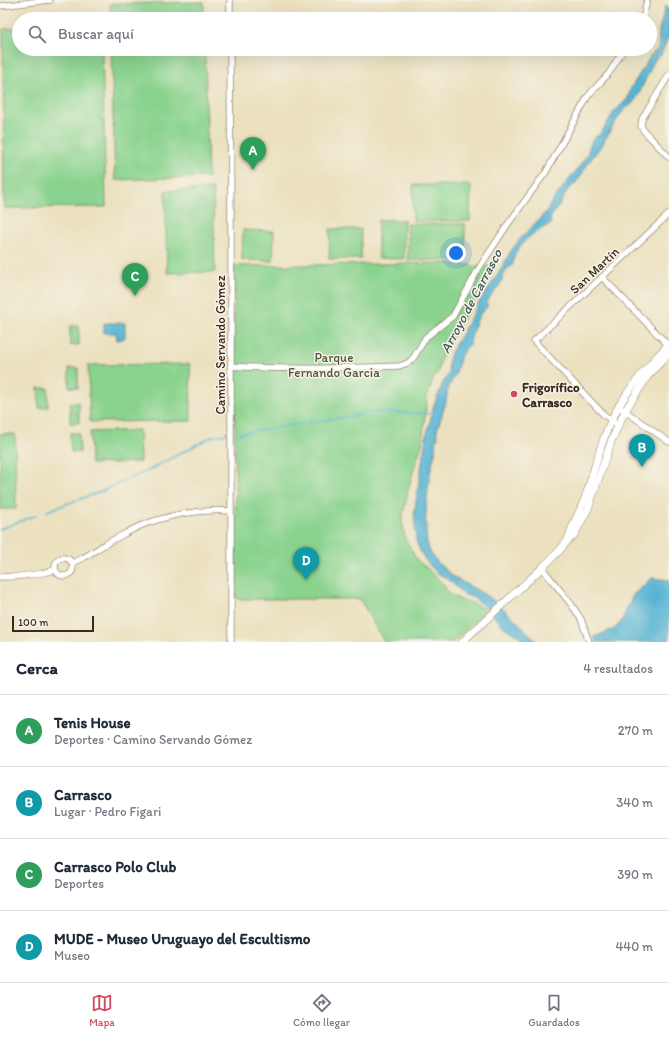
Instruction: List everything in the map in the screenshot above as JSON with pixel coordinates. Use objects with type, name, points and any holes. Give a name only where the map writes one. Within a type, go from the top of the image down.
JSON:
[{"type":"main road","points":[[462,642],[542,568],[568,540],[615,423],[618,406],[642,373],[669,344]]},
{"type":"main road","points":[[615,423],[625,411],[647,377],[669,354]]},
{"type":"street","points":[[0,6],[50,0]]},
{"type":"street","points":[[230,0],[230,12]]},
{"type":"street","points":[[644,12],[647,0]]},
{"type":"street","name":"Camino Servando Gómez","points":[[230,56],[231,642]]},
{"type":"street","points":[[230,366],[269,368],[335,368],[399,366],[408,363],[414,357],[426,337],[453,316],[479,268],[508,224],[546,172],[588,96],[608,74],[620,56]]},
{"type":"street","points":[[669,75],[642,119],[641,126],[669,157]]},
{"type":"street","name":"San Martín","points":[[615,423],[603,414],[534,341],[669,214]]},
{"type":"street","points":[[602,277],[669,344]]},
{"type":"street","points":[[618,406],[669,442]]},
{"type":"street","points":[[72,563],[84,558],[107,543],[139,527],[158,520],[188,513],[212,510],[230,511]]},
{"type":"street","points":[[60,558],[68,559],[72,563],[71,571],[67,575],[62,575],[56,570],[55,565],[60,558]]},
{"type":"street","points":[[542,568],[581,619],[588,642]]},
{"type":"street","points":[[0,577],[42,574],[56,570]]},
{"type":"green space","points":[[204,2],[204,12],[111,12],[110,4]]},
{"type":"green space","points":[[12,28],[12,56],[102,56],[106,207],[4,208],[3,29]]},
{"type":"green space","points":[[111,56],[205,56],[208,177],[115,180]]},
{"type":"green space","points":[[413,185],[471,185],[470,221],[413,221]]},
{"type":"green space","points":[[213,189],[215,272],[167,273],[165,191]]},
{"type":"green space","points":[[378,220],[404,220],[404,259],[378,258]]},
{"type":"green space","points":[[408,224],[465,224],[465,260],[408,260]]},
{"type":"green space","points":[[330,229],[361,229],[361,259],[329,259]]},
{"type":"green space","points":[[243,230],[274,231],[273,261],[242,260]]},
{"type":"green space","name":"Parque Fernando Garcia","points":[[442,263],[495,267],[450,340],[441,358],[438,372],[433,379],[427,398],[422,445],[414,468],[402,520],[405,538],[416,559],[443,584],[449,594],[461,600],[473,603],[485,611],[453,642],[384,642],[360,599],[236,599],[234,266]]},
{"type":"green space","points":[[70,326],[79,326],[79,345],[70,345]]},
{"type":"green space","points":[[190,364],[191,421],[90,422],[88,365]]},
{"type":"green space","points":[[69,368],[78,368],[78,388],[69,387]]},
{"type":"green space","points":[[38,388],[48,388],[48,407],[39,408]]},
{"type":"green space","points":[[70,403],[79,403],[79,423],[70,423]]},
{"type":"green space","points":[[139,430],[140,462],[91,464],[90,432]]},
{"type":"green space","points":[[70,433],[79,433],[80,452],[71,452]]},
{"type":"green space","points":[[0,434],[15,434],[16,509],[0,509]]},
{"type":"water","points":[[666,6],[669,8],[669,35],[661,55],[655,59],[638,96],[633,103],[623,111],[582,174],[574,185],[568,189],[550,218],[551,224],[532,235],[517,251],[513,264],[507,269],[499,286],[488,300],[487,307],[480,314],[472,332],[470,343],[461,355],[455,375],[448,388],[446,402],[437,430],[438,437],[435,442],[435,452],[431,468],[426,506],[426,531],[428,547],[438,563],[448,572],[493,600],[516,620],[537,642],[521,642],[521,637],[504,627],[474,598],[465,595],[448,579],[437,573],[426,561],[420,551],[416,541],[414,514],[426,437],[434,405],[449,373],[448,363],[452,351],[478,304],[497,276],[511,251],[520,239],[546,212],[553,200],[587,155],[592,140],[601,133],[614,112],[628,98],[631,88],[650,56],[657,56],[659,29]]},
{"type":"water","points":[[104,323],[125,323],[125,337],[117,340],[116,333],[104,333]]},
{"type":"water","points":[[652,578],[669,580],[669,642],[596,642],[594,637],[614,629],[621,622],[633,595]]},
{"type":"waterway","points":[[236,434],[376,412],[433,414]]},
{"type":"waterway","points":[[47,511],[100,492],[149,470],[213,436],[227,434]]},
{"type":"waterway","points":[[0,529],[37,515]]},
{"type":"place","name":"Tenis House","points":[[253,170]]},
{"type":"place","name":"Carrasco Polo Club","points":[[135,296]]},
{"type":"place","name":"Frigorífico Carrasco","points":[[514,394]]},
{"type":"place","name":"Carrasco","points":[[642,467]]},
{"type":"place","name":"MUDE - Museo Uruguayo del Escultismo","points":[[306,580]]},
{"type":"water label","name":"Arroyo de Carrasco","points":[[471,301]]}]
